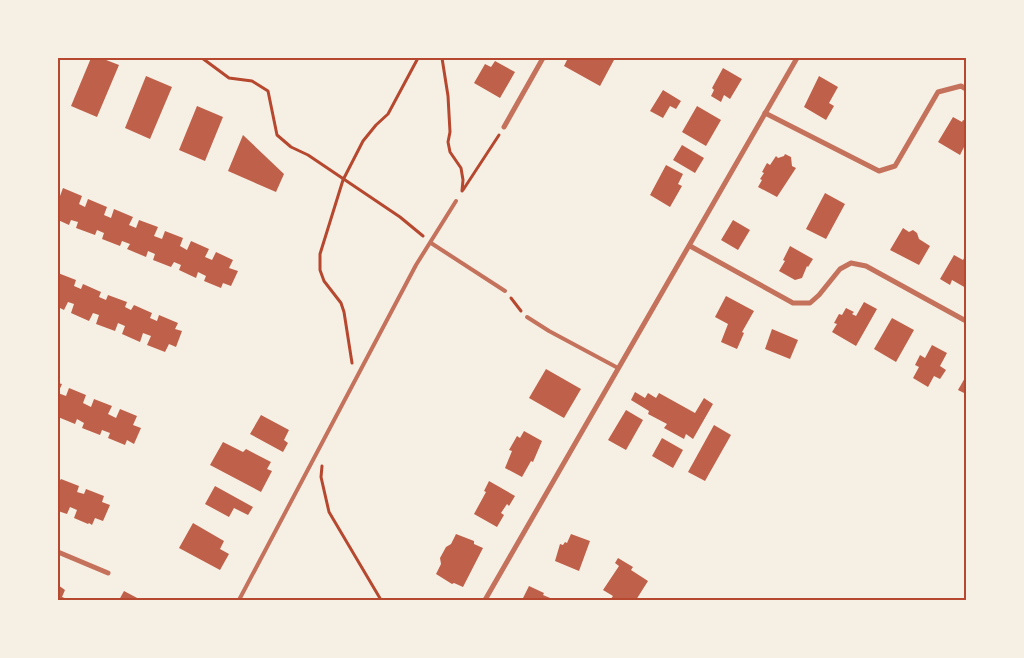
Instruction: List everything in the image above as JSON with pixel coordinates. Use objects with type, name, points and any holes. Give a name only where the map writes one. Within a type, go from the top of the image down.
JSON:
[{"type":"street","points":[[504,127],[543,58]]},
{"type":"street","points":[[485,600],[797,58]]},
{"type":"street","points":[[765,113],[879,171],[895,166],[938,92],[961,86],[966,89]]},
{"type":"street","points":[[690,246],[793,303],[810,303],[820,295],[840,269],[850,263],[866,266],[966,321]]},
{"type":"street","points":[[58,552],[108,574]]},
{"type":"lane","points":[[239,600],[416,265],[456,201]]},
{"type":"lane","points":[[431,243],[505,291]]},
{"type":"lane","points":[[527,316],[618,368]]},
{"type":"path","points":[[202,58],[229,78],[252,81],[268,91],[277,135],[291,147],[308,155],[400,217],[431,243]]},
{"type":"path","points":[[355,383],[344,312],[341,303],[324,281],[320,270],[322,241],[343,180],[363,141],[388,114],[418,58]]},
{"type":"path","points":[[442,58],[448,96],[450,132],[448,142],[450,152],[461,168],[462,191]]},
{"type":"path","points":[[456,201],[504,127]]},
{"type":"path","points":[[505,291],[527,316]]},
{"type":"path","points":[[323,441],[321,477],[329,512],[381,600]]},
{"type":"building","points":[[91,58],[101,58],[119,65],[97,117],[71,106]]},
{"type":"building","points":[[568,58],[610,58],[614,60],[600,86],[564,66]]},
{"type":"building","points":[[495,61],[515,72],[500,98],[474,83],[485,64],[491,67]]},
{"type":"building","points":[[723,68],[742,79],[730,99],[724,95],[721,102],[711,96],[714,90],[712,88]]},
{"type":"building","points":[[146,76],[172,87],[150,139],[125,128]]},
{"type":"building","points":[[819,76],[838,87],[829,103],[834,106],[826,120],[804,107]]},
{"type":"building","points":[[663,90],[681,101],[676,109],[670,106],[663,118],[650,111]]},
{"type":"building","points":[[197,106],[223,117],[205,161],[179,150]]},
{"type":"building","points":[[697,106],[721,120],[706,146],[682,132]]},
{"type":"building","points":[[953,117],[962,122],[963,120],[966,121],[966,143],[960,155],[938,142]]},
{"type":"building","points":[[243,135],[284,174],[276,192],[228,171]]},
{"type":"building","points":[[682,145],[704,158],[695,173],[673,160]]},
{"type":"building","points":[[785,154],[791,157],[792,166],[796,168],[777,197],[758,187],[764,173],[762,172],[767,163],[770,165],[776,156],[778,158]]},
{"type":"building","points":[[666,165],[683,174],[678,184],[682,186],[670,207],[650,195]]},
{"type":"building","points":[[63,188],[82,196],[79,204],[85,207],[88,199],[107,207],[104,215],[111,218],[114,209],[133,217],[129,225],[136,228],[139,220],[158,227],[154,236],[162,239],[165,231],[183,238],[180,246],[187,250],[191,241],[209,249],[205,257],[212,260],[216,252],[233,260],[229,268],[238,271],[231,286],[223,283],[221,288],[204,281],[206,276],[198,272],[196,278],[179,270],[181,265],[174,262],[171,267],[153,260],[155,254],[148,251],[146,257],[127,249],[130,244],[122,241],[120,246],[102,239],[104,233],[97,230],[95,235],[76,228],[78,222],[71,220],[69,225],[58,220],[58,196],[60,196]]},
{"type":"building","points":[[825,193],[845,204],[826,239],[806,229]]},
{"type":"building","points":[[733,220],[750,230],[738,250],[721,240]]},
{"type":"building","points":[[903,228],[909,232],[913,230],[917,233],[919,239],[930,246],[919,265],[890,250]]},
{"type":"building","points":[[790,246],[813,259],[807,266],[802,278],[795,280],[779,271]]},
{"type":"building","points":[[966,254],[966,288],[952,280],[950,285],[940,279],[954,255],[963,260]]},
{"type":"building","points":[[58,273],[76,280],[74,286],[81,289],[83,284],[101,292],[99,297],[106,300],[108,295],[127,302],[125,307],[131,310],[134,305],[152,313],[150,318],[157,321],[159,315],[178,323],[175,329],[182,331],[176,347],[169,344],[165,352],[147,345],[151,336],[143,333],[140,342],[122,334],[125,326],[118,323],[115,331],[96,324],[99,315],[93,313],[89,321],[71,313],[74,304],[68,302],[64,310],[58,307]]},
{"type":"building","points":[[726,296],[754,311],[742,332],[744,333],[737,349],[721,342],[728,324],[715,317]]},
{"type":"building","points":[[864,302],[877,309],[856,346],[832,332],[837,324],[834,323],[839,314],[842,315],[846,308],[854,312],[852,314],[856,316]]},
{"type":"building","points":[[892,318],[914,330],[896,362],[874,349]]},
{"type":"building","points":[[772,329],[798,340],[790,359],[765,349]]},
{"type":"building","points":[[932,345],[947,353],[940,366],[946,370],[940,379],[934,376],[928,387],[913,378],[919,367],[915,365],[920,355],[925,358]]},
{"type":"building","points":[[546,369],[581,389],[564,418],[529,398]]},
{"type":"building","points":[[966,376],[966,394],[958,390]]},
{"type":"building","points":[[58,383],[62,384],[58,393]]},
{"type":"building","points":[[69,388],[86,395],[83,403],[91,407],[94,399],[112,406],[108,414],[116,418],[120,409],[137,416],[133,425],[141,428],[134,444],[127,440],[125,445],[108,438],[110,433],[102,430],[100,435],[82,428],[84,423],[77,419],[75,424],[58,417],[58,393],[66,396]]},
{"type":"building","points":[[635,392],[645,398],[648,393],[656,398],[659,393],[695,413],[704,398],[713,404],[693,439],[686,434],[684,439],[664,428],[667,424],[648,414],[649,411],[631,400]]},
{"type":"building","points":[[626,410],[643,420],[626,450],[608,440]]},
{"type":"building","points":[[261,415],[289,430],[284,440],[288,443],[283,452],[250,434]]},
{"type":"building","points":[[714,425],[731,435],[705,481],[688,472]]},
{"type":"building","points":[[524,431],[542,441],[533,462],[531,461],[522,477],[505,468],[512,451],[509,450],[517,436],[520,438]]},
{"type":"building","points":[[662,438],[683,450],[673,468],[652,456]]},
{"type":"building","points":[[223,442],[243,452],[246,449],[271,462],[267,469],[272,471],[261,492],[210,465]]},
{"type":"building","points":[[61,479],[79,486],[77,492],[84,494],[86,489],[104,496],[102,502],[110,505],[103,521],[95,518],[92,525],[88,524],[74,518],[77,510],[70,507],[67,514],[58,511],[58,483]]},
{"type":"building","points":[[489,481],[515,496],[509,506],[507,504],[501,513],[504,515],[497,527],[474,514],[486,492],[484,491]]},
{"type":"building","points":[[215,486],[253,507],[248,515],[234,508],[229,517],[205,504]]},
{"type":"building","points":[[193,523],[224,541],[220,549],[229,554],[220,570],[179,548]]},
{"type":"building","points":[[456,534],[474,541],[474,544],[483,548],[463,587],[452,584],[436,574],[441,564],[440,558]]},
{"type":"building","points":[[571,534],[590,541],[579,571],[555,561],[560,544],[567,543]]},
{"type":"building","points":[[618,558],[633,567],[631,570],[648,581],[636,600],[610,600],[613,596],[603,590],[619,566],[615,563]]},
{"type":"building","points":[[58,585],[65,590],[62,597],[70,600],[58,600]]},
{"type":"building","points":[[529,586],[544,593],[543,595],[555,600],[522,600]]},
{"type":"building","points":[[124,591],[141,600],[119,600]]}]
